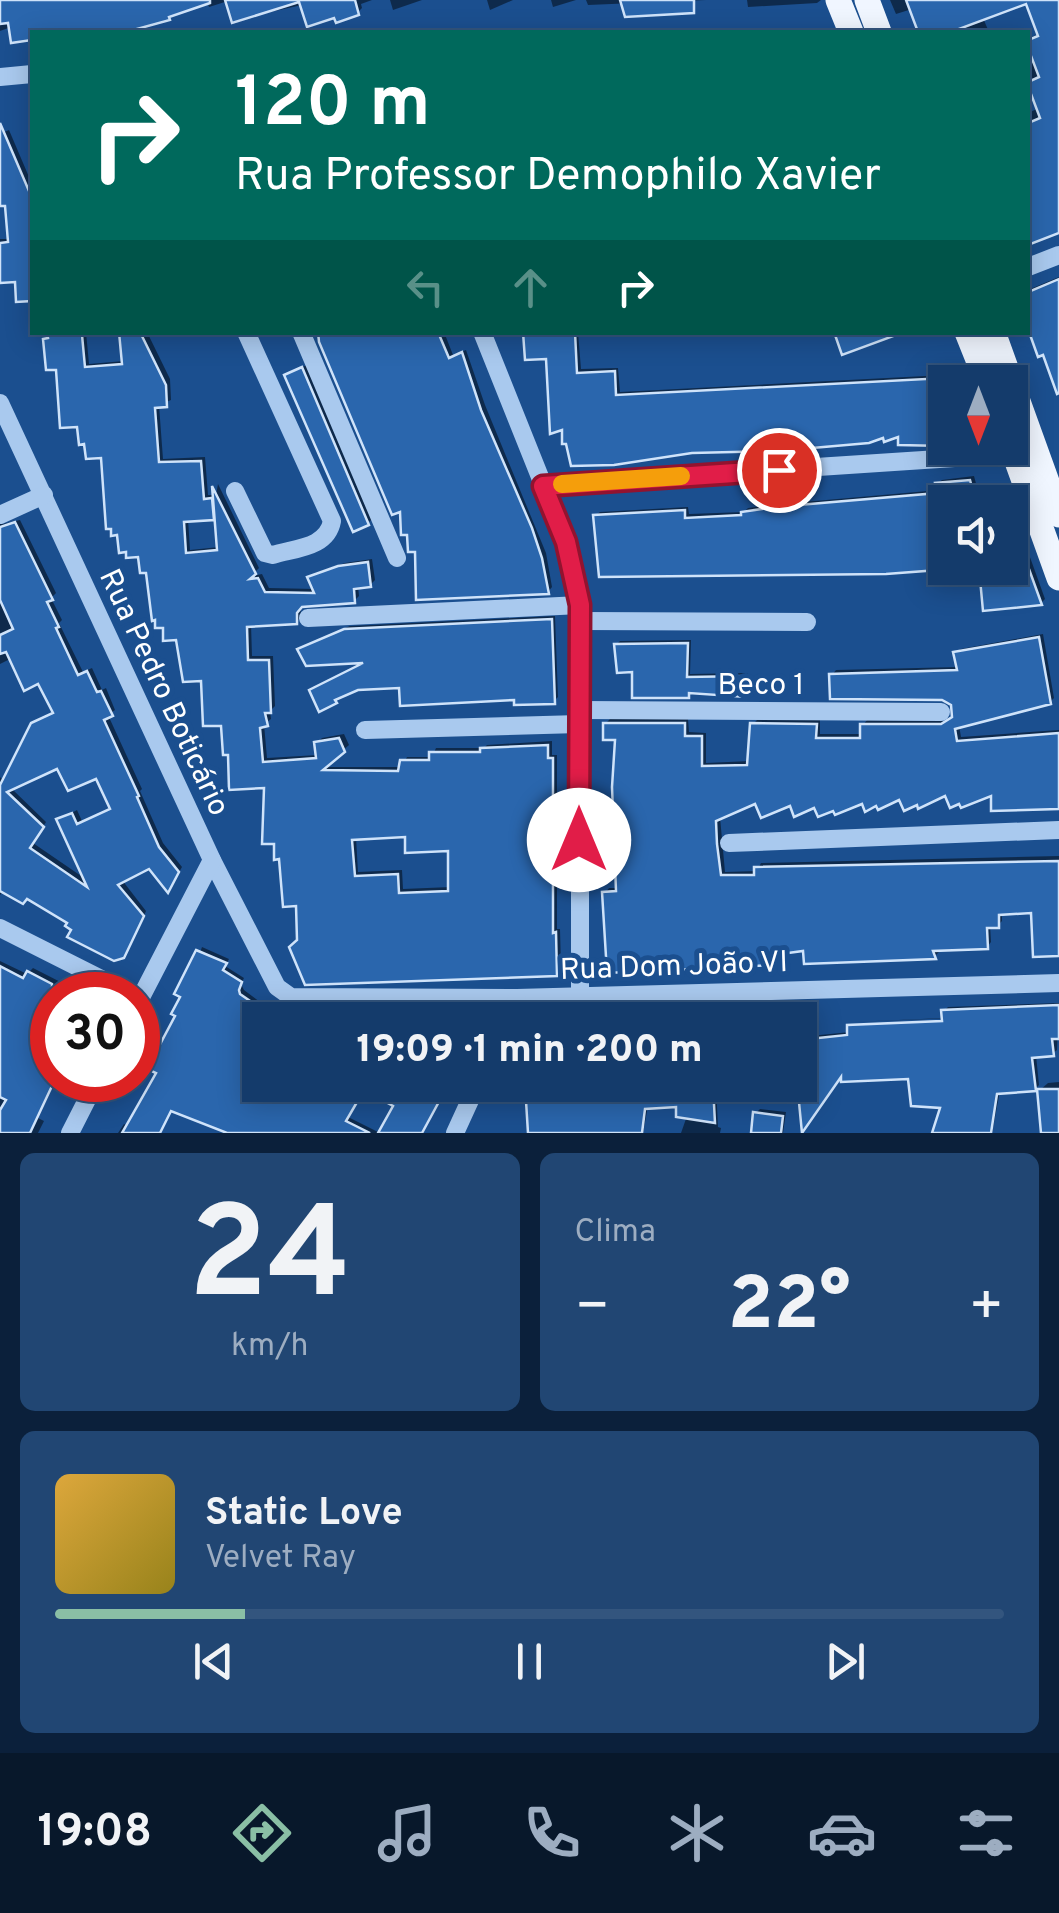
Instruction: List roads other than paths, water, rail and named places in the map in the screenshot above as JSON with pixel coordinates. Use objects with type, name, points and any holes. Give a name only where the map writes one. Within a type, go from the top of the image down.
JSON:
[{"type":"main road","points":[[838,0],[849,30]]},
{"type":"main road","points":[[867,0],[878,30]]},
{"type":"main road","points":[[969,335],[981,365]]},
{"type":"main road","points":[[994,335],[1059,515]]},
{"type":"main road","points":[[1018,465],[1059,578]]},
{"type":"street","points":[[0,76],[30,74]]},
{"type":"street","points":[[1030,265],[1059,255]]},
{"type":"street","points":[[235,491],[264,553],[273,555],[323,540],[330,531],[332,521],[247,335]]},
{"type":"street","points":[[302,335],[397,558]]},
{"type":"street","points":[[483,335],[566,542],[580,613],[580,994]]},
{"type":"street","name":"Rua Pedro Boticário","points":[[0,402],[212,860],[277,987],[291,997]]},
{"type":"street","points":[[543,486],[928,455]]},
{"type":"street","points":[[0,515],[44,495]]},
{"type":"street","points":[[308,618],[580,613],[807,622]]},
{"type":"street","name":"Beco 1","points":[[366,730],[579,717],[942,712]]},
{"type":"street","points":[[729,842],[1059,830]]},
{"type":"street","points":[[151,972],[212,860]]},
{"type":"street","points":[[0,928],[86,972]]},
{"type":"street","name":"Rua Dom João VI","points":[[291,997],[517,998],[1059,983]]},
{"type":"street","points":[[515,1002],[517,998]]},
{"type":"street","points":[[70,1133],[86,1102]]},
{"type":"street","points":[[454,1133],[468,1102]]}]
